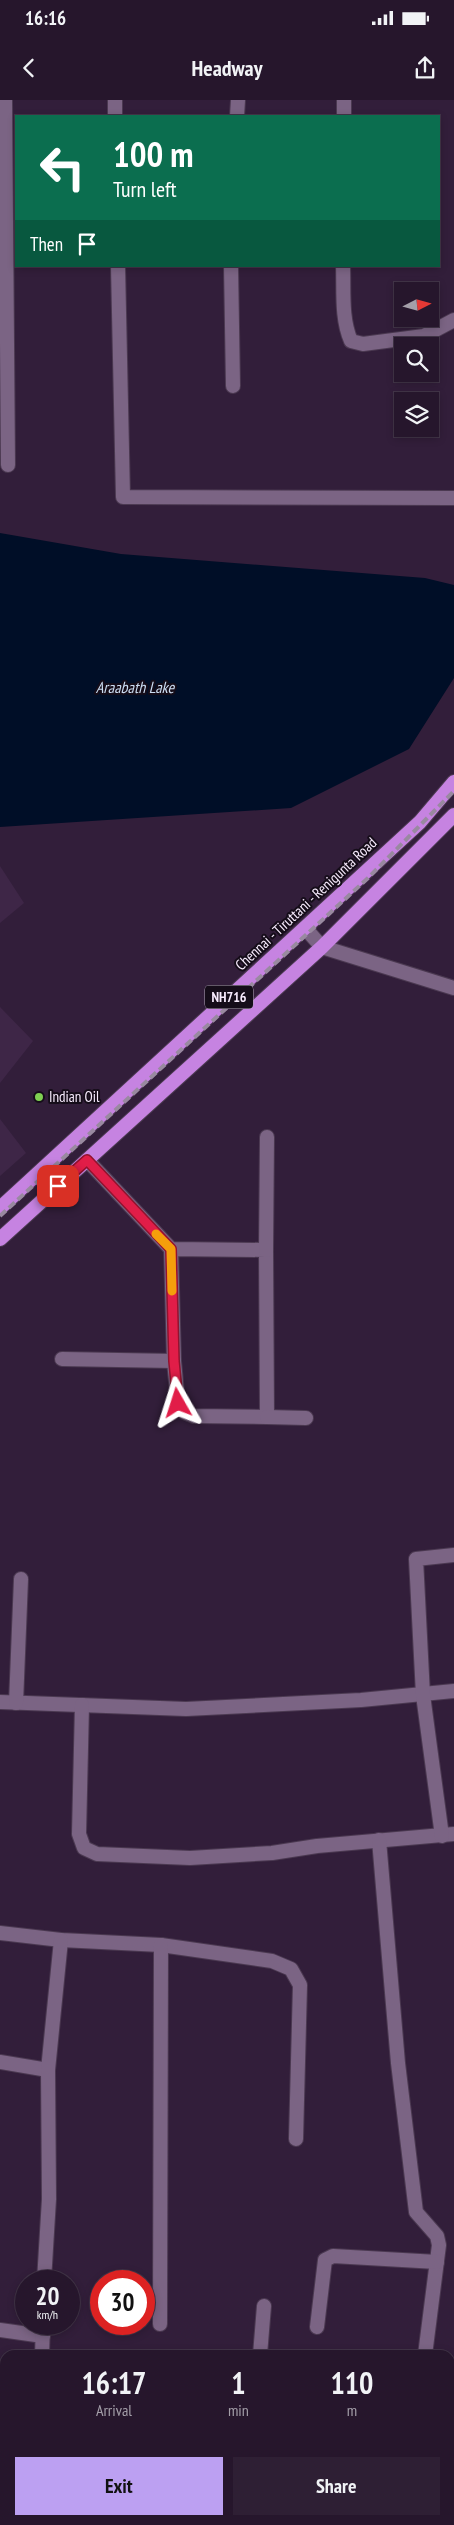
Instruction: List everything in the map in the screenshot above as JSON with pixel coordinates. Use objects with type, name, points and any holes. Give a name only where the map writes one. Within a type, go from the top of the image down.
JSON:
[{"type":"highway","name":"Chennai - Tiruttani - Renigunta Road","points":[[0,1208],[420,822],[454,782]]},
{"type":"highway","name":"NH716","points":[[0,1239],[322,947],[454,815]]},
{"type":"street","points":[[5,100],[8,465]]},
{"type":"street","points":[[115,100],[115,115]]},
{"type":"street","points":[[237,115],[238,100]]},
{"type":"street","points":[[344,100],[344,115]]},
{"type":"street","points":[[118,267],[123,497],[454,498]]},
{"type":"street","points":[[231,267],[233,386]]},
{"type":"street","points":[[343,267],[344,312],[346,330],[351,341],[363,344],[424,336],[454,320]]},
{"type":"street","points":[[305,928],[322,947],[454,988]]},
{"type":"street","points":[[267,1136],[267,1417]]},
{"type":"street","points":[[87,1160],[171,1249],[174,1361],[178,1403],[184,1412],[194,1416],[306,1418]]},
{"type":"street","points":[[171,1249],[266,1250]]},
{"type":"street","points":[[62,1359],[174,1361]]},
{"type":"street","points":[[82,1705],[79,1834],[84,1848],[97,1854],[190,1858],[272,1853],[379,1840],[448,1835],[423,1696],[416,1559],[454,1555]]},
{"type":"street","points":[[16,1703],[21,1579]]},
{"type":"street","points":[[0,1702],[186,1709],[423,1696],[454,1691]]},
{"type":"street","points":[[379,1840],[398,2063],[416,2212],[436,2236],[439,2245],[426,2350]]},
{"type":"street","points":[[0,1933],[61,1940],[160,1945],[272,1961],[291,1969],[300,1985],[296,2139]]},
{"type":"street","points":[[45,2270],[49,2199],[48,2070],[61,1940]]},
{"type":"street","points":[[160,1945],[160,2324]]},
{"type":"street","points":[[0,2062],[48,2070]]},
{"type":"street","points":[[317,2327],[325,2260],[333,2256],[437,2262]]},
{"type":"street","points":[[260,2350],[264,2306]]},
{"type":"street","points":[[0,2330],[15,2330]]},
{"type":"street","points":[[42,2350],[43,2335]]},
{"type":"shaded area","points":[[0,866],[24,903],[0,923]]},
{"type":"shaded area","points":[[0,1007],[33,1041],[0,1083]]},
{"type":"shaded area","points":[[0,1119],[26,1153],[0,1176]]},
{"type":"water","name":"Araabath Lake","points":[[0,533],[121,554],[425,578],[454,585],[454,678],[409,749],[291,808],[0,827]]},
{"type":"railway","points":[[0,1216],[368,878],[454,791]]},
{"type":"slow traffic","points":[[156,1234],[171,1249],[172,1291]]},
{"type":"place","name":"Indian Oil","points":[[39,1097]]},
{"type":"route","points":[[58,1186],[87,1160],[171,1249],[174,1361],[178,1403]]}]
